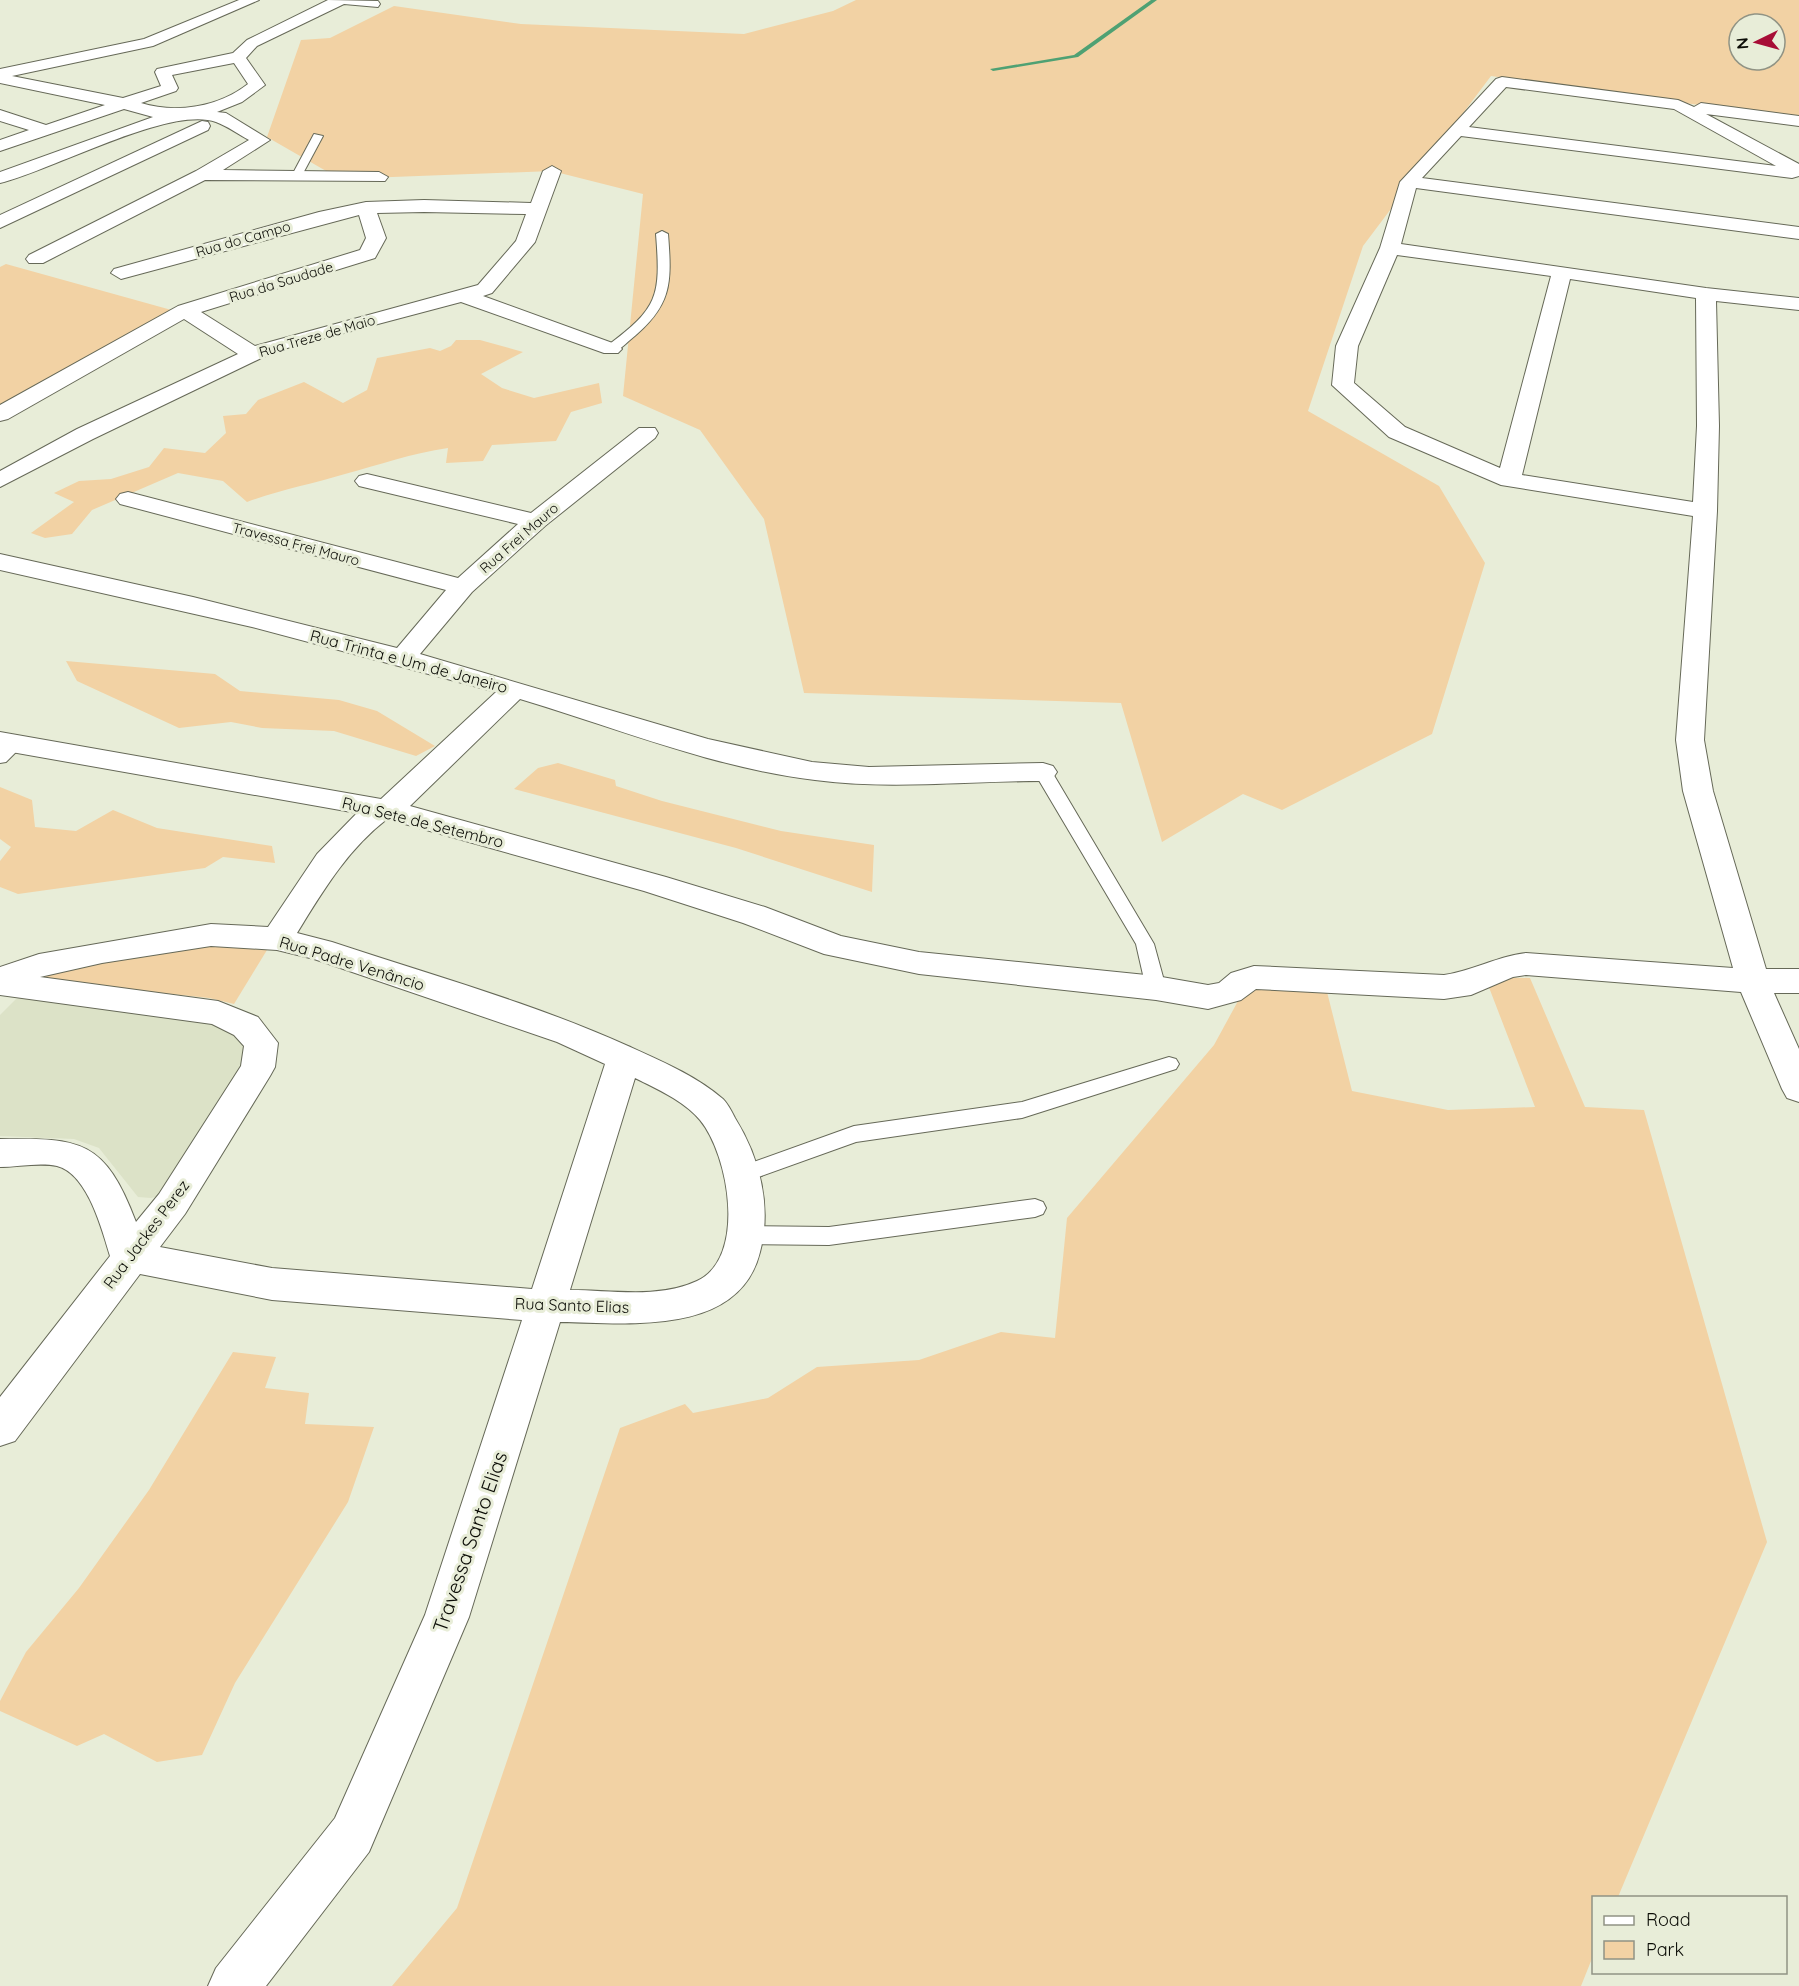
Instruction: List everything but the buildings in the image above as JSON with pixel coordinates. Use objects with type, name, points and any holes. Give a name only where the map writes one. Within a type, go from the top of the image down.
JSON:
[{"type":"street","points":[[0,76],[14,69],[148,43],[252,0]]},
{"type":"street","points":[[0,146],[170,88],[163,72],[238,57],[252,43],[340,0]]},
{"type":"street","points":[[347,0],[373,4]]},
{"type":"street","points":[[0,178],[234,99],[257,85],[238,57]]},
{"type":"street","points":[[0,76],[154,113],[189,113],[220,117],[261,140],[202,175],[36,259]]},
{"type":"street","points":[[1705,511],[1509,480],[1397,432],[1344,385],[1347,346],[1390,248],[1409,182],[1502,82],[1799,121]]},
{"type":"street","points":[[1678,105],[1799,172]]},
{"type":"street","points":[[0,115],[45,130]]},
{"type":"street","points":[[0,222],[220,117]]},
{"type":"street","points":[[1458,131],[1799,172]]},
{"type":"street","name":"Rua Treze de Maio","points":[[0,480],[85,434],[269,347],[485,289],[525,242],[552,171]]},
{"type":"street","points":[[202,175],[379,177]]},
{"type":"street","points":[[1409,182],[1799,233]]},
{"type":"street","points":[[366,208],[424,206],[537,209]]},
{"type":"street","name":"Rua do Campo","points":[[121,273],[326,216],[366,208]]},
{"type":"street","name":"Rua da Saudade","points":[[0,414],[185,310],[368,254],[376,238],[366,208]]},
{"type":"street","points":[[1390,248],[1707,294],[1799,304]]},
{"type":"street","points":[[1509,480],[1562,272]]},
{"type":"street","points":[[1707,294],[1705,511],[1690,740],[1698,790],[1753,981],[1799,1089]]},
{"type":"street","points":[[462,295],[611,349]]},
{"type":"street","points":[[185,310],[253,354]]},
{"type":"street","name":"Rua Frei Mauro","points":[[403,658],[463,587],[536,521],[647,433]]},
{"type":"street","points":[[368,481],[536,521]]},
{"type":"street","name":"Travessa Frei Mauro","points":[[128,499],[463,587]]},
{"type":"street","name":"Rua Trinta e Um de Janeiro","points":[[0,562],[154,594],[515,689],[691,744],[815,771],[865,774],[989,770],[1043,772]]},
{"type":"street","points":[[277,939],[352,832],[381,808],[396,803],[515,689]]},
{"type":"street","name":"Rua Sete de Setembro","points":[[5,748],[381,808],[655,884],[754,915],[836,946],[919,963],[1156,988],[1208,997],[1217,996],[1254,977],[1444,987],[1471,983],[1507,966],[1526,964],[1753,981],[1799,981]]},
{"type":"street","name":"Rua Padre Venâncio","points":[[0,981],[39,965],[211,935],[277,939],[321,951],[569,1033],[624,1058]]},
{"type":"street","name":"Rua Padre Venâncio","points":[[0,981],[218,1013]]},
{"type":"street","name":"Rua Jackes Perez","points":[[1,1426],[172,1204],[258,1067],[261,1043],[246,1026],[218,1013]]},
{"type":"street","name":"Rua Santo Elias","points":[[129,1257],[272,1284],[547,1306],[664,1307],[711,1293],[738,1265],[746,1235],[747,1205],[742,1175],[730,1139],[712,1110],[676,1083],[624,1058]]},
{"type":"street","name":"Travessa Santo Elias","points":[[234,1986],[352,1834],[447,1617],[624,1058]]},
{"type":"street","points":[[0,1153],[61,1154],[77,1161],[94,1177],[111,1199],[129,1257]]},
{"type":"lane","points":[[296,177],[318,136]]},
{"type":"lane","points":[[611,349],[628,336],[658,305],[664,286],[662,234]]},
{"type":"lane","points":[[1043,772],[1145,944],[1156,988]]},
{"type":"lane","points":[[742,1175],[854,1134],[1022,1110],[1169,1064]]},
{"type":"lane","points":[[746,1235],[829,1236],[1035,1208]]},
{"type":"shaded area","points":[[31,995],[214,1020],[251,1046],[249,1065],[166,1194],[151,1198],[138,1197],[99,1148],[74,1139],[0,1136],[0,1015],[16,999]]},
{"type":"green space","points":[[856,0],[1799,0],[1799,119],[1491,76],[1363,246],[1308,411],[1439,486],[1485,563],[1432,734],[1282,810],[1243,794],[1162,842],[1121,703],[804,693],[764,519],[700,430],[623,396],[643,194],[552,171],[340,179],[267,137],[301,40],[330,38],[394,6],[521,24],[744,34],[833,11]]},
{"type":"green space","points":[[6,264],[175,311],[0,411],[0,267]]},
{"type":"green space","points":[[456,340],[480,340],[523,352],[481,374],[502,388],[534,398],[599,383],[602,403],[571,412],[556,441],[492,445],[483,461],[446,463],[448,448],[435,450],[247,502],[223,481],[178,473],[92,510],[72,534],[45,538],[31,533],[74,502],[54,493],[79,481],[111,479],[149,467],[164,448],[205,453],[226,433],[223,416],[246,414],[258,400],[304,382],[343,403],[367,390],[377,358],[430,348],[440,351],[451,346]]},
{"type":"green space","points":[[66,661],[215,674],[240,691],[339,700],[377,711],[435,746],[416,756],[334,731],[262,728],[231,722],[179,728],[77,681]]},
{"type":"green space","points":[[558,763],[615,780],[616,786],[662,801],[781,831],[874,845],[872,892],[736,848],[514,789],[538,768]]},
{"type":"green space","points":[[0,787],[32,800],[35,827],[76,831],[113,810],[157,828],[272,846],[275,863],[223,857],[205,868],[18,894],[0,887],[0,861],[11,847],[0,839]]},
{"type":"green space","points":[[207,945],[267,950],[234,1004],[209,998],[30,979],[32,975]]},
{"type":"green space","points":[[1485,977],[1530,978],[1585,1107],[1644,1110],[1767,1542],[1618,1896],[1592,1896],[1592,1958],[1581,1986],[392,1986],[457,1908],[620,1428],[685,1404],[693,1413],[768,1398],[817,1367],[919,1360],[1001,1332],[1055,1338],[1067,1218],[1214,1045],[1250,979],[1325,984],[1352,1091],[1448,1110],[1535,1107]]},
{"type":"green space","points":[[233,1352],[276,1357],[265,1388],[309,1393],[305,1424],[374,1427],[348,1502],[235,1683],[202,1755],[157,1762],[104,1734],[77,1746],[0,1711],[0,1701],[26,1652],[79,1588],[149,1490]]},
{"type":"waterway","points":[[993,69],[1076,56],[1154,0]]}]
